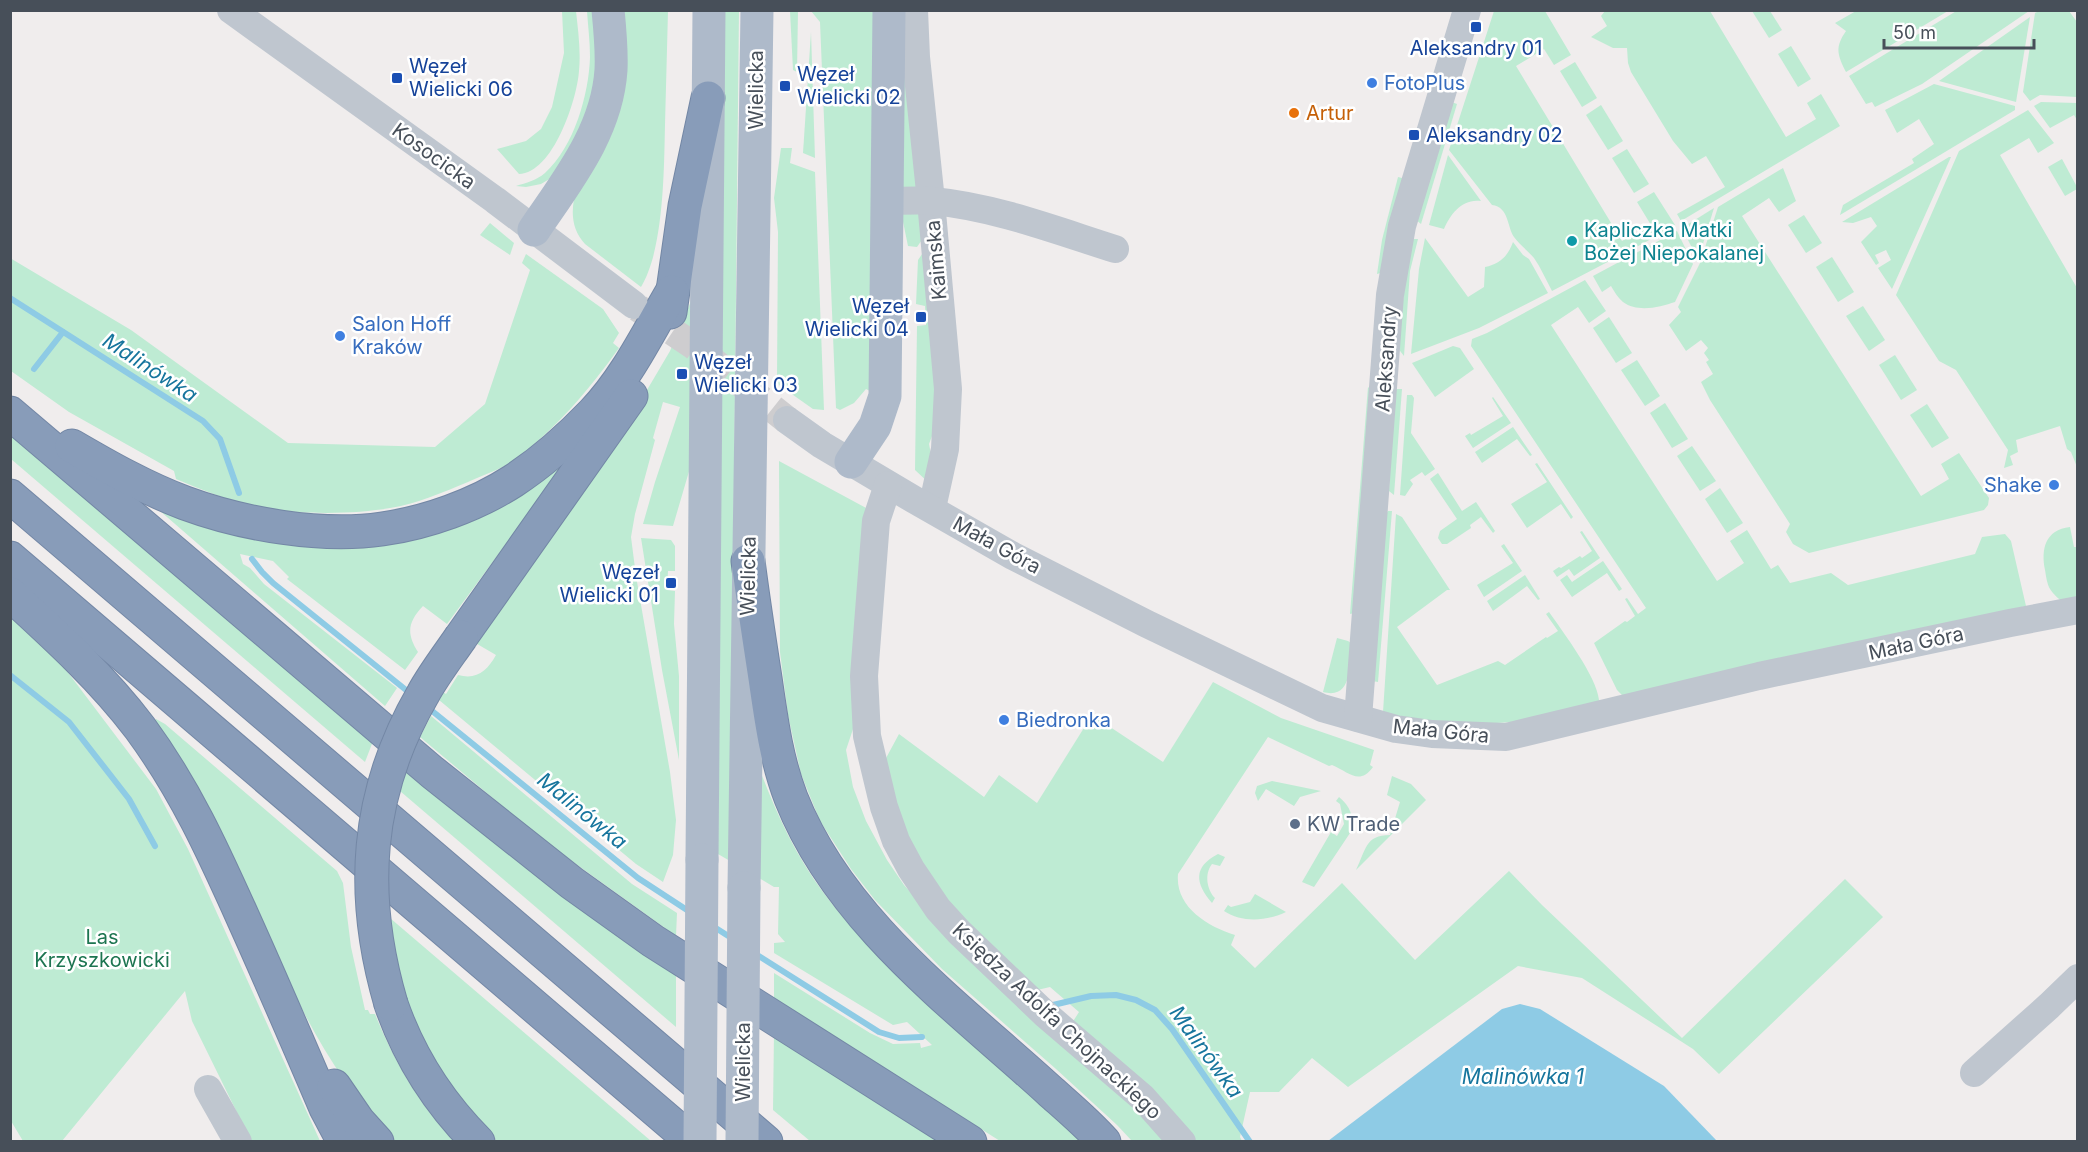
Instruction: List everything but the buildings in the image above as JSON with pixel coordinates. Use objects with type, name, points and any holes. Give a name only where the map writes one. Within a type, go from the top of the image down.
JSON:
[{"type":"highway","points":[[478,1142],[441,1100],[406,1040],[391,1004],[378,958],[371,904],[370,880],[375,827],[389,772],[410,718],[428,687],[627,404],[663,337],[669,319],[686,206],[708,98]]},
{"type":"highway","points":[[10,406],[72,446],[139,483],[185,503],[226,516],[304,530],[381,530],[421,520],[487,495],[513,481],[544,458],[594,412],[618,381],[636,355],[672,292]]},
{"type":"highway","points":[[10,412],[432,772],[572,883],[653,941],[969,1142]]},
{"type":"highway","points":[[10,496],[766,1142]]},
{"type":"highway","points":[[10,558],[693,1142]]},
{"type":"highway","points":[[748,561],[772,725],[780,764],[800,815],[829,868],[882,935],[938,992],[1016,1060],[1104,1142]]},
{"type":"highway","points":[[10,594],[95,676],[139,727],[171,773],[202,826],[326,1108],[344,1142]]},
{"type":"highway","points":[[284,1009],[339,1095],[377,1142]]},
{"type":"main road","points":[[534,230],[575,169],[597,130],[608,91],[610,71],[608,10]]},
{"type":"main road","points":[[700,1142],[709,10]]},
{"type":"main road","name":"Wielicka","points":[[742,1142],[757,10]]},
{"type":"main road","points":[[851,462],[875,426],[885,396],[889,10]]},
{"type":"street","name":"Kosocicka","points":[[231,10],[634,305]]},
{"type":"street","name":"Kaimska","points":[[914,10],[916,57],[948,389],[945,448],[932,508]]},
{"type":"street","name":"Aleksandry","points":[[1358,718],[1390,295],[1402,226],[1467,10]]},
{"type":"street","points":[[887,201],[931,201],[968,206],[1010,216],[1115,249]]},
{"type":"street","name":"Mała Góra","points":[[788,420],[822,445],[888,485],[1013,556],[1158,629],[1322,708],[1396,729],[1423,733],[1506,737],[1759,676],[2078,610]]},
{"type":"street","name":"Księdza Adolfa Chojnackiego","points":[[888,485],[876,521],[864,676],[867,736],[884,807],[896,841],[916,877],[938,909],[959,932],[1045,1014],[1143,1098],[1182,1142]]},
{"type":"street","points":[[1974,1073],[2078,978]]},
{"type":"street","points":[[208,1089],[238,1142]]},
{"type":"green space","points":[[739,10],[730,861],[718,854],[723,11]]},
{"type":"green space","points":[[1958,10],[2029,11],[1922,84],[1875,107],[1872,102],[1866,104],[1849,76]]},
{"type":"green space","points":[[562,11],[576,11],[580,63],[574,99],[552,149],[542,162],[531,170],[519,174],[497,149],[526,141],[541,129],[552,107],[564,53]]},
{"type":"green space","points":[[587,11],[596,11],[598,58],[588,116],[556,175],[541,184],[516,186],[545,173],[572,135],[583,103],[589,72]]},
{"type":"green space","points":[[623,11],[668,11],[661,209],[654,252],[649,271],[641,287],[585,244],[575,229],[573,217],[574,199]]},
{"type":"green space","points":[[790,11],[798,11],[797,72],[793,70]]},
{"type":"green space","points":[[811,11],[878,11],[870,391],[866,389],[854,403],[840,410],[836,408],[820,22]]},
{"type":"green space","points":[[903,11],[917,192],[900,186]]},
{"type":"green space","points":[[1494,11],[1545,11],[1571,55],[1554,65],[1544,49],[1516,66],[1622,241],[1651,225],[1637,202],[1654,192],[1675,225],[1552,291],[1534,258],[1514,237],[1505,213],[1502,209],[1492,205],[1449,150]]},
{"type":"green space","points":[[1605,11],[1710,11],[1786,137],[1816,119],[1807,103],[1821,94],[1840,126],[1681,221],[1677,214],[1725,187],[1706,156],[1692,164],[1673,141],[1631,72],[1627,48],[1613,48],[1591,37],[1607,26],[1601,16]]},
{"type":"green space","points":[[1752,11],[1770,11],[1782,30],[1769,38]]},
{"type":"green space","points":[[1856,11],[1948,11],[1846,72],[1838,51],[1846,31],[1835,23]]},
{"type":"green space","points":[[2069,11],[2077,22],[2077,97],[2040,95],[2030,101],[2023,92],[2035,13]]},
{"type":"green space","points":[[2030,17],[2016,102],[1939,81]]},
{"type":"green space","points":[[811,32],[815,158],[803,153]]},
{"type":"green space","points":[[1791,46],[1811,79],[1798,87],[1778,54]]},
{"type":"green space","points":[[1575,62],[1597,98],[1582,107],[1560,71]]},
{"type":"green space","points":[[1934,84],[2015,106],[2015,110],[1840,215],[1843,205],[1914,163],[1912,159],[1934,144],[1919,119],[1897,133],[1885,110]]},
{"type":"green space","points":[[1449,101],[1457,104],[1421,224],[1415,219]]},
{"type":"green space","points":[[2041,102],[2077,103],[2077,120],[2074,115],[2050,128],[2034,106]]},
{"type":"green space","points":[[1601,105],[1623,141],[1608,150],[1586,115]]},
{"type":"green space","points":[[2028,110],[2054,143],[2038,153],[2029,138],[2000,155],[2077,288],[2077,467],[2071,452],[2067,449],[2060,426],[2016,440],[2018,452],[2010,456],[2013,465],[2004,468],[2008,450],[1956,370],[1939,361],[1896,295],[1959,151]]},
{"type":"green space","points":[[781,148],[792,148],[790,163],[815,172],[824,410],[813,409],[779,385],[777,381],[778,232],[774,198]]},
{"type":"green space","points":[[1627,149],[1649,184],[1634,193],[1612,158]]},
{"type":"green space","points":[[1448,155],[1481,201],[1468,202],[1458,208],[1444,229],[1429,225]]},
{"type":"green space","points":[[1951,157],[1892,289],[1878,268],[1891,260],[1886,250],[1875,255],[1879,263],[1876,265],[1861,242],[1877,226],[1871,217],[1853,223],[1842,222]]},
{"type":"green space","points":[[2062,159],[2077,187],[2065,196],[2048,167]]},
{"type":"green space","points":[[1783,168],[1796,201],[1779,212],[1769,198],[1742,216],[1921,496],[1949,479],[1941,464],[1959,453],[1989,498],[1984,510],[1809,553],[1793,544],[1786,532],[1790,524],[1710,400],[1701,382],[1713,374],[1706,362],[1709,360],[1704,353],[1708,348],[1701,340],[1686,351],[1669,325],[1681,312],[1678,307],[1700,263],[1718,207]]},
{"type":"green space","points":[[1398,177],[1406,179],[1384,272],[1377,274],[1382,240]]},
{"type":"green space","points":[[919,208],[928,231],[917,247],[908,246],[901,212]]},
{"type":"green space","points":[[1714,208],[1698,260],[1682,228]]},
{"type":"green space","points":[[1804,215],[1822,243],[1806,253],[1788,225]]},
{"type":"green space","points":[[490,223],[514,243],[510,255],[480,235]]},
{"type":"green space","points":[[1677,231],[1693,264],[1675,302],[1642,308],[1623,302],[1611,286],[1602,292],[1593,276]]},
{"type":"green space","points":[[1425,238],[1468,297],[1484,287],[1485,267],[1503,259],[1513,242],[1529,259],[1548,293],[1479,328],[1411,354],[1419,269]]},
{"type":"green space","points":[[1411,239],[1418,239],[1410,271],[1404,356],[1397,347]]},
{"type":"green space","points":[[929,244],[940,415],[929,444],[934,470],[929,483],[915,470],[917,326],[926,325],[925,306],[916,304],[918,260]]},
{"type":"green space","points":[[526,254],[603,309],[619,333],[613,343],[619,348],[570,409],[513,461],[449,490],[400,506],[357,512],[300,512],[265,508],[221,497],[176,479],[174,471],[69,412],[11,371],[10,258],[131,330],[288,443],[435,447],[485,404],[530,270],[522,263]]},
{"type":"green space","points":[[1832,257],[1854,292],[1838,302],[1816,267]]},
{"type":"green space","points":[[1585,280],[1606,311],[1589,323],[1578,307],[1551,325],[1717,581],[1744,563],[1730,541],[1747,530],[1771,569],[1778,565],[1790,583],[1831,573],[1848,585],[1975,554],[1982,537],[2005,534],[2011,541],[2026,606],[1626,699],[1617,690],[1594,643],[1635,616],[1625,599],[1627,598],[1638,614],[1646,608],[1471,346],[1472,339]]},
{"type":"green space","points":[[694,294],[690,468],[673,526],[643,524],[680,407],[663,402],[631,537],[676,820],[673,855],[663,882],[636,864],[439,700],[443,692],[446,694],[458,675],[471,676],[481,673],[493,661],[496,655],[472,641],[634,412],[670,351]]},
{"type":"green space","points":[[1863,306],[1885,340],[1869,351],[1846,316]]},
{"type":"green space","points":[[1609,317],[1632,353],[1616,363],[1593,328]]},
{"type":"green space","points":[[1453,346],[1460,348],[1474,369],[1435,397],[1412,363]]},
{"type":"green space","points":[[1895,355],[1917,390],[1901,400],[1879,365]]},
{"type":"green space","points":[[1637,360],[1660,396],[1645,406],[1621,370]]},
{"type":"green space","points":[[1368,387],[1371,390],[1354,613],[1350,614]]},
{"type":"green space","points":[[1402,389],[1394,495],[1389,491],[1394,391]]},
{"type":"green space","points":[[1407,395],[1412,395],[1414,398],[1411,433],[1435,469],[1425,476],[1422,472],[1410,480],[1413,484],[1405,496],[1400,495]]},
{"type":"green space","points":[[1493,397],[1511,423],[1473,448],[1465,436],[1470,433],[1471,435],[1503,416]]},
{"type":"green space","points":[[1665,403],[1688,439],[1672,448],[1650,413]]},
{"type":"green space","points":[[1927,404],[1949,438],[1932,448],[1910,415]]},
{"type":"green space","points":[[10,426],[375,736],[365,762],[11,459]]},
{"type":"green space","points":[[1513,427],[1532,455],[1530,456],[1517,439],[1482,463],[1475,452]]},
{"type":"green space","points":[[1692,446],[1716,481],[1700,491],[1677,456]]},
{"type":"green space","points":[[570,457],[447,624],[423,606],[414,617],[410,633],[418,652],[405,670],[287,579],[289,577],[273,561],[240,554],[243,564],[250,568],[264,584],[397,688],[385,706],[137,491],[311,544]]},
{"type":"green space","points":[[779,461],[868,509],[858,714],[846,750],[853,787],[866,821],[887,860],[904,885],[986,976],[1129,1101],[1165,1141],[1132,1141],[1056,1069],[942,969],[875,900],[851,869],[820,821],[801,774],[788,715],[780,652]]},
{"type":"green space","points":[[1537,463],[1573,517],[1571,519],[1561,504],[1527,528],[1511,504],[1547,482],[1535,464]]},
{"type":"green space","points":[[1438,473],[1462,511],[1476,502],[1495,531],[1493,533],[1481,517],[1470,525],[1471,528],[1447,544],[1442,544],[1438,538],[1440,531],[1457,519],[1430,479]]},
{"type":"green space","points":[[1720,488],[1743,523],[1727,533],[1705,499]]},
{"type":"green space","points":[[1388,511],[1392,511],[1378,682],[1372,681]]},
{"type":"green space","points":[[1396,514],[1402,517],[1450,590],[1397,627],[1437,685],[1498,661],[1505,665],[1558,631],[1546,614],[1549,612],[1586,667],[1597,690],[1599,700],[1602,701],[1543,717],[1516,722],[1478,724],[1420,720],[1383,712]]},
{"type":"green space","points":[[2070,527],[2074,547],[2077,547],[2077,600],[2064,603],[2054,595],[2049,587],[2044,555],[2050,536]]},
{"type":"green space","points":[[1582,531],[1600,558],[1574,576],[1569,569],[1557,577],[1553,571],[1592,551],[1580,532]]},
{"type":"green space","points":[[641,538],[671,540],[675,546],[675,571],[668,571],[667,590],[675,591],[674,624],[679,676],[679,760],[662,670]]},
{"type":"green space","points":[[1504,544],[1522,571],[1484,597],[1477,585],[1513,563],[1501,546]]},
{"type":"green space","points":[[1603,561],[1622,589],[1619,591],[1607,573],[1572,597],[1560,580],[1567,575],[1572,582]]},
{"type":"green space","points":[[1525,575],[1540,599],[1538,600],[1527,586],[1493,611],[1487,601]]},
{"type":"green space","name":"Las Krzyszkowicki","points":[[11,614],[54,654],[156,789],[188,849],[320,1141],[251,1141],[192,1021],[185,991],[62,1141],[23,1141],[11,1121]]},
{"type":"green space","points":[[1337,638],[1352,644],[1348,678],[1340,691],[1323,692]]},
{"type":"green space","points":[[1213,682],[1281,718],[1374,750],[1370,765],[1373,767],[1368,773],[1358,777],[1268,737],[1178,874],[1178,885],[1187,905],[1203,920],[1235,935],[1231,945],[1255,968],[1342,883],[1415,960],[1509,871],[1682,1038],[1845,879],[1883,917],[1719,1074],[1693,1049],[1582,978],[1518,966],[1348,1087],[1312,1058],[1279,1092],[1250,1092],[1240,1137],[1242,1141],[1195,1141],[1072,1023],[1079,1012],[1050,987],[1033,991],[943,903],[905,834],[885,760],[899,734],[984,797],[999,775],[1037,803],[1092,715],[1163,762]]},
{"type":"green space","points":[[431,716],[632,884],[677,913],[676,936],[544,841],[420,737]]},
{"type":"green space","points":[[156,719],[165,724],[337,871],[343,883],[351,947],[365,1010],[368,1010],[370,1014],[375,1014],[408,1081],[454,1141],[393,1141],[341,1075],[309,1022],[154,721]]},
{"type":"green space","points":[[408,764],[676,969],[676,1027],[400,791]]},
{"type":"green space","points":[[761,773],[781,820],[804,864],[848,923],[875,952],[1083,1141],[1000,1141],[774,998],[774,973],[870,1033],[893,1044],[920,1043],[921,1048],[932,1045],[907,1022],[893,1025],[774,953],[774,943],[785,942],[778,934],[779,887],[774,887],[759,878]]},
{"type":"green space","points":[[1392,776],[1411,784],[1426,800],[1356,870],[1367,845],[1376,838],[1390,835],[1400,802],[1387,795]]},
{"type":"green space","points":[[1272,781],[1321,791],[1300,797],[1294,806],[1266,789],[1258,801],[1255,793],[1257,786]]},
{"type":"green space","points":[[1339,797],[1350,812],[1352,830],[1314,887],[1302,882],[1331,832],[1337,836],[1344,824],[1340,804],[1336,801]]},
{"type":"green space","points":[[1218,854],[1225,857],[1220,866],[1212,864],[1207,877],[1208,886],[1215,898],[1212,903],[1202,889],[1199,876],[1204,864]]},
{"type":"green space","points":[[1255,894],[1286,912],[1263,919],[1247,919],[1224,911],[1228,905],[1231,907],[1250,902]]},
{"type":"green space","points":[[390,918],[651,1141],[497,1141],[473,1119],[452,1094],[404,1006]]},
{"type":"green space","points":[[774,1031],[949,1141],[810,1141],[773,1110]]},
{"type":"water","name":"Malinówka 1","points":[[1520,1004],[1540,1009],[1664,1086],[1717,1141],[1328,1141],[1502,1009]]},
{"type":"waterway","name":"Malinówka","points":[[10,298],[203,421],[220,439],[239,493]]},
{"type":"waterway","points":[[34,369],[63,332]]},
{"type":"waterway","name":"Malinówka","points":[[252,559],[273,583],[411,694]]},
{"type":"waterway","points":[[10,675],[69,722],[129,799],[155,846]]},
{"type":"waterway","name":"Malinówka","points":[[426,706],[638,878],[690,912]]},
{"type":"waterway","name":"Malinówka","points":[[711,925],[733,939]]},
{"type":"waterway","name":"Malinówka","points":[[754,953],[879,1032],[899,1038],[922,1037]]},
{"type":"waterway","name":"Malinówka","points":[[1053,1005],[1091,996],[1116,995],[1136,1000],[1155,1010],[1172,1029],[1250,1142]]},
{"type":"tunnel","points":[[638,308],[694,346],[787,420]]},
{"type":"place","name":"Aleksandry 01","points":[[1476,27]]},
{"type":"place","name":"Węzeł Wielicki 06","points":[[397,78]]},
{"type":"place","name":"FotoPlus","points":[[1372,83]]},
{"type":"place","name":"Węzeł Wielicki 02","points":[[785,86]]},
{"type":"place","name":"Artur","points":[[1294,113]]},
{"type":"place","name":"Aleksandry 02","points":[[1414,135]]},
{"type":"place","name":"Kapliczka Matki Bożej Niepokalanej","points":[[1572,241]]},
{"type":"place","name":"Węzeł Wielicki 04","points":[[921,317]]},
{"type":"place","name":"Salon Hoff Kraków","points":[[340,336]]},
{"type":"place","name":"Węzeł Wielicki 03","points":[[682,374]]},
{"type":"place","name":"Shake","points":[[2054,485]]},
{"type":"place","name":"Węzeł Wielicki 01","points":[[671,583]]},
{"type":"place","name":"Biedronka","points":[[1004,720]]},
{"type":"place","name":"KW Trade","points":[[1295,824]]}]
